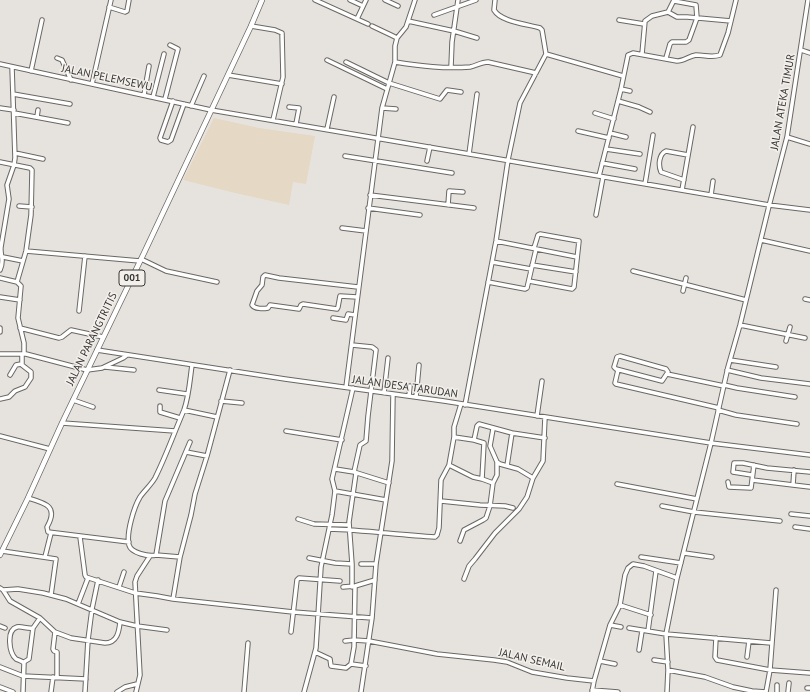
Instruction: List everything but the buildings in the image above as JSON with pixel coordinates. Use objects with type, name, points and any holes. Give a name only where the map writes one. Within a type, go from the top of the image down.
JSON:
[{"type":"main road","name":"JALAN PARANGTRITIS","points":[[1,553],[87,370],[141,260],[262,0]]},
{"type":"street","points":[[92,84],[111,0]]},
{"type":"street","points":[[109,8],[125,12],[127,11],[129,0]]},
{"type":"street","points":[[350,0],[363,6]]},
{"type":"street","points":[[357,19],[366,0]]},
{"type":"street","points":[[385,0],[398,6]]},
{"type":"street","points":[[394,37],[404,30],[415,0]]},
{"type":"street","points":[[451,67],[452,42],[458,0]]},
{"type":"street","points":[[434,15],[476,0]]},
{"type":"street","points":[[298,519],[314,524],[330,524],[349,528],[413,536],[436,536],[439,528],[441,480],[449,465],[454,437],[454,425],[463,404],[496,241],[508,160],[520,103],[546,54],[542,30],[540,28],[518,23],[499,16],[494,10],[495,0]]},
{"type":"street","points":[[596,214],[602,164],[622,89],[623,76],[628,55],[642,54],[682,61],[695,55],[714,57],[720,55],[728,33],[736,0]]},
{"type":"street","name":"JALAN ATEKA TIMUR","points":[[667,692],[668,662],[666,634],[677,578],[711,444],[727,370],[740,325],[787,137],[808,0]]},
{"type":"street","points":[[318,1],[394,37]]},
{"type":"street","points":[[666,58],[672,42],[686,42],[689,40],[697,18],[696,5],[674,1],[668,12]]},
{"type":"street","points":[[642,54],[644,24],[647,19],[652,16],[668,12],[676,17],[731,21]]},
{"type":"street","points":[[31,71],[42,20]]},
{"type":"street","points":[[619,20],[644,24]]},
{"type":"street","points":[[408,21],[454,31],[477,38]]},
{"type":"street","points":[[251,26],[282,33],[283,77],[273,120]]},
{"type":"street","points":[[346,387],[382,108],[396,62],[394,37]]},
{"type":"street","points":[[165,100],[178,49],[170,45]]},
{"type":"street","points":[[801,50],[810,53]]},
{"type":"street","points":[[153,97],[164,54]]},
{"type":"street","points":[[546,54],[623,76]]},
{"type":"street","points":[[57,58],[62,60],[71,80]]},
{"type":"street","points":[[327,60],[387,88]]},
{"type":"street","points":[[346,62],[389,83],[440,99],[447,90],[461,92]]},
{"type":"street","points":[[396,62],[436,68],[470,67],[488,62],[536,73]]},
{"type":"street","name":"JALAN PELEMSEWU","points":[[0,64],[211,110],[769,206],[810,210]]},
{"type":"street","points":[[144,95],[149,66]]},
{"type":"street","points":[[0,270],[2,231],[9,198],[7,185],[14,166],[15,153],[12,67]]},
{"type":"street","points":[[228,75],[282,84]]},
{"type":"street","points":[[191,106],[204,76]]},
{"type":"street","points":[[622,89],[630,91]]},
{"type":"street","points":[[13,94],[70,104]]},
{"type":"street","points":[[469,154],[477,94]]},
{"type":"street","points":[[327,129],[334,97]]},
{"type":"street","points":[[173,101],[160,137],[161,140],[168,142],[171,140],[184,104]]},
{"type":"street","points":[[618,101],[650,112]]},
{"type":"street","points":[[289,107],[299,108],[296,124]]},
{"type":"street","points":[[0,108],[68,124]]},
{"type":"street","points":[[382,108],[396,109]]},
{"type":"street","points":[[37,117],[38,110]]},
{"type":"street","points":[[595,113],[614,118]]},
{"type":"street","points":[[682,190],[693,127]]},
{"type":"street","points":[[578,132],[609,138]]},
{"type":"street","points":[[610,133],[626,137]]},
{"type":"street","points":[[644,184],[653,135]]},
{"type":"street","points":[[787,137],[810,144]]},
{"type":"street","points":[[427,161],[430,147]]},
{"type":"street","points":[[606,149],[640,154]]},
{"type":"street","points":[[684,180],[661,172],[660,156],[666,151],[688,155]]},
{"type":"street","points":[[15,153],[44,159]]},
{"type":"street","points":[[345,156],[452,173]]},
{"type":"street","points":[[0,162],[32,170],[32,207],[26,251],[17,282]]},
{"type":"street","points":[[602,164],[635,169]]},
{"type":"street","points":[[711,195],[713,181]]},
{"type":"street","points":[[448,205],[449,191],[463,192]]},
{"type":"street","points":[[370,195],[474,208]]},
{"type":"street","points":[[19,206],[32,207]]},
{"type":"street","points":[[368,208],[420,215]]},
{"type":"street","points":[[342,228],[366,230]]},
{"type":"street","points":[[488,282],[527,288],[538,235],[540,234],[579,242],[574,288],[572,289],[529,281]]},
{"type":"street","points":[[761,240],[810,251]]},
{"type":"street","points":[[496,241],[577,257]]},
{"type":"street","points":[[26,251],[141,260],[166,271],[217,282]]},
{"type":"street","points":[[1,255],[23,261]]},
{"type":"street","points":[[79,311],[85,256]]},
{"type":"street","points":[[492,262],[576,272]]},
{"type":"street","points":[[634,272],[746,300]]},
{"type":"street","points":[[357,297],[340,296],[337,309],[301,304],[299,309],[270,305],[268,308],[264,309],[254,307],[252,305],[257,291],[262,285],[263,277],[266,275],[279,278],[358,287]]},
{"type":"street","points":[[0,278],[17,282],[21,288],[18,318],[24,343],[22,364]]},
{"type":"street","points":[[683,291],[686,278]]},
{"type":"street","points":[[0,297],[20,300]]},
{"type":"street","points":[[805,299],[810,300]]},
{"type":"street","points":[[333,318],[346,320],[348,314],[355,315]]},
{"type":"street","points":[[740,325],[805,338]]},
{"type":"street","points":[[20,328],[59,338],[71,330],[103,337]]},
{"type":"street","points":[[786,341],[790,328]]},
{"type":"street","points":[[315,652],[330,659],[331,666],[346,668],[351,664],[355,617],[349,528],[355,473],[360,445],[366,440],[370,391],[376,348],[352,345]]},
{"type":"street","name":"JALAN DESA TARUDAN","points":[[97,350],[463,404],[711,444],[810,455]]},
{"type":"street","points":[[0,354],[23,354],[87,370],[104,367],[134,370]]},
{"type":"street","points":[[104,367],[127,355]]},
{"type":"street","points":[[620,356],[666,369],[668,370],[667,374],[664,380],[661,381],[618,370],[614,367],[617,357],[620,356]]},
{"type":"street","points":[[384,393],[388,358]]},
{"type":"street","points":[[730,360],[776,367]]},
{"type":"street","points":[[10,375],[16,365],[22,364]]},
{"type":"street","points":[[0,399],[9,397],[15,391],[22,389],[28,383],[31,378],[31,372],[22,364]]},
{"type":"street","points":[[180,557],[150,556],[131,548],[129,542],[130,525],[140,498],[154,480],[184,410],[192,365]]},
{"type":"street","points":[[416,397],[419,365]]},
{"type":"street","points":[[172,599],[180,557],[191,515],[194,494],[207,456],[230,370]]},
{"type":"street","points":[[618,370],[616,384],[718,409],[736,415],[797,424]]},
{"type":"street","points":[[727,370],[734,373],[761,378],[810,384]]},
{"type":"street","points":[[667,374],[737,388],[795,397]]},
{"type":"street","points":[[537,416],[542,381]]},
{"type":"street","points":[[409,396],[410,386]]},
{"type":"street","points":[[304,692],[315,652],[322,561],[335,491],[332,479],[353,388]]},
{"type":"street","points":[[159,390],[187,394]]},
{"type":"street","points":[[361,692],[372,618],[376,564],[393,449],[393,394]]},
{"type":"street","points":[[73,400],[93,407]]},
{"type":"street","points":[[221,401],[242,403]]},
{"type":"street","points":[[160,406],[160,412],[180,418]]},
{"type":"street","points":[[184,410],[218,417]]},
{"type":"street","points":[[464,579],[470,566],[490,539],[519,509],[524,501],[533,478],[542,461],[545,417]]},
{"type":"street","points":[[62,423],[175,431]]},
{"type":"street","points":[[474,440],[477,425],[479,424],[493,429],[543,438]]},
{"type":"street","points":[[460,540],[464,530],[483,520],[490,506],[493,483],[497,475],[497,462],[490,446],[493,429]]},
{"type":"street","points":[[286,432],[342,440]]},
{"type":"street","points":[[507,466],[512,433]]},
{"type":"street","points":[[0,436],[50,449]]},
{"type":"street","points":[[454,437],[482,442],[484,445],[482,479]]},
{"type":"street","points":[[156,555],[165,501],[190,442]]},
{"type":"street","points":[[186,452],[207,456]]},
{"type":"street","points":[[497,462],[518,469],[533,478]]},
{"type":"street","points":[[752,475],[734,473],[732,471],[733,464],[737,462],[754,466],[810,472]]},
{"type":"street","points":[[449,465],[473,477],[493,483]]},
{"type":"street","points":[[728,482],[729,487],[750,488],[754,466]]},
{"type":"street","points":[[335,469],[389,483]]},
{"type":"street","points":[[793,485],[794,470]]},
{"type":"street","points":[[752,480],[810,487]]},
{"type":"street","points":[[617,484],[697,498]]},
{"type":"street","points":[[335,491],[386,500]]},
{"type":"street","points":[[28,498],[44,503],[50,507],[51,520],[47,528],[51,533],[129,542]]},
{"type":"street","points":[[441,501],[505,506],[513,508]]},
{"type":"street","points":[[662,506],[694,512],[780,521]]},
{"type":"street","points":[[791,514],[810,516]]},
{"type":"street","points":[[795,527],[810,529]]},
{"type":"street","points":[[329,529],[349,528]]},
{"type":"street","points":[[45,557],[51,533]]},
{"type":"street","points":[[80,537],[84,575],[88,578],[135,593],[172,599],[293,612],[372,618]]},
{"type":"street","points":[[1,553],[56,559],[51,595]]},
{"type":"street","points":[[684,553],[712,557]]},
{"type":"street","points":[[136,692],[140,675],[135,582],[137,576],[150,556]]},
{"type":"street","points":[[641,557],[681,563]]},
{"type":"street","points":[[309,558],[352,564]]},
{"type":"street","points":[[361,564],[376,564]]},
{"type":"street","points":[[618,692],[592,691],[610,625],[620,606],[623,580],[629,566],[633,564],[677,578]]},
{"type":"street","points":[[648,631],[656,571]]},
{"type":"street","points":[[119,587],[124,572]]},
{"type":"street","points":[[78,604],[88,578]]},
{"type":"street","points":[[291,632],[297,580],[299,578],[340,581]]},
{"type":"street","points":[[85,692],[88,640],[98,580]]},
{"type":"street","points":[[343,587],[354,587],[375,580]]},
{"type":"street","points":[[2,589],[18,589],[51,595],[92,609],[120,622],[167,630]]},
{"type":"street","points":[[2,589],[13,603],[40,618],[55,632],[71,638],[108,644],[113,642],[119,632],[120,622]]},
{"type":"street","points":[[668,670],[705,677],[742,690],[766,692],[770,670],[776,590]]},
{"type":"street","points":[[620,606],[651,615]]},
{"type":"street","points":[[24,662],[27,662],[29,659],[33,628],[40,618]]},
{"type":"street","points":[[610,625],[621,627]]},
{"type":"street","points":[[0,626],[5,628]]},
{"type":"street","points":[[24,662],[14,656],[10,642],[10,634],[12,630],[17,627],[28,629],[33,628]]},
{"type":"street","points":[[629,628],[666,634],[771,643]]},
{"type":"street","points":[[639,650],[642,631]]},
{"type":"street","points":[[51,692],[55,677],[57,652],[53,649],[55,632]]},
{"type":"street","points":[[716,638],[715,657],[717,660],[770,670],[810,673]]},
{"type":"street","points":[[344,641],[369,641]]},
{"type":"street","name":"JALAN SEMAIL","points":[[369,641],[443,655],[507,662],[532,672],[594,681]]},
{"type":"street","points":[[747,658],[749,641]]},
{"type":"street","points":[[244,692],[248,643]]},
{"type":"street","points":[[654,660],[668,662]]},
{"type":"street","points":[[600,661],[615,664]]},
{"type":"street","points":[[23,692],[24,662]]},
{"type":"street","points":[[351,664],[366,666]]},
{"type":"street","points":[[0,667],[23,676],[86,679]]},
{"type":"street","points":[[788,692],[789,683]]},
{"type":"street","points":[[117,692],[125,687],[137,684]]},
{"type":"street","points":[[777,685],[777,692]]},
{"type":"street","points":[[0,687],[13,692]]},
{"type":"shaded area","points":[[214,118],[259,128],[315,136],[306,184],[293,182],[289,205],[183,180]]}]
